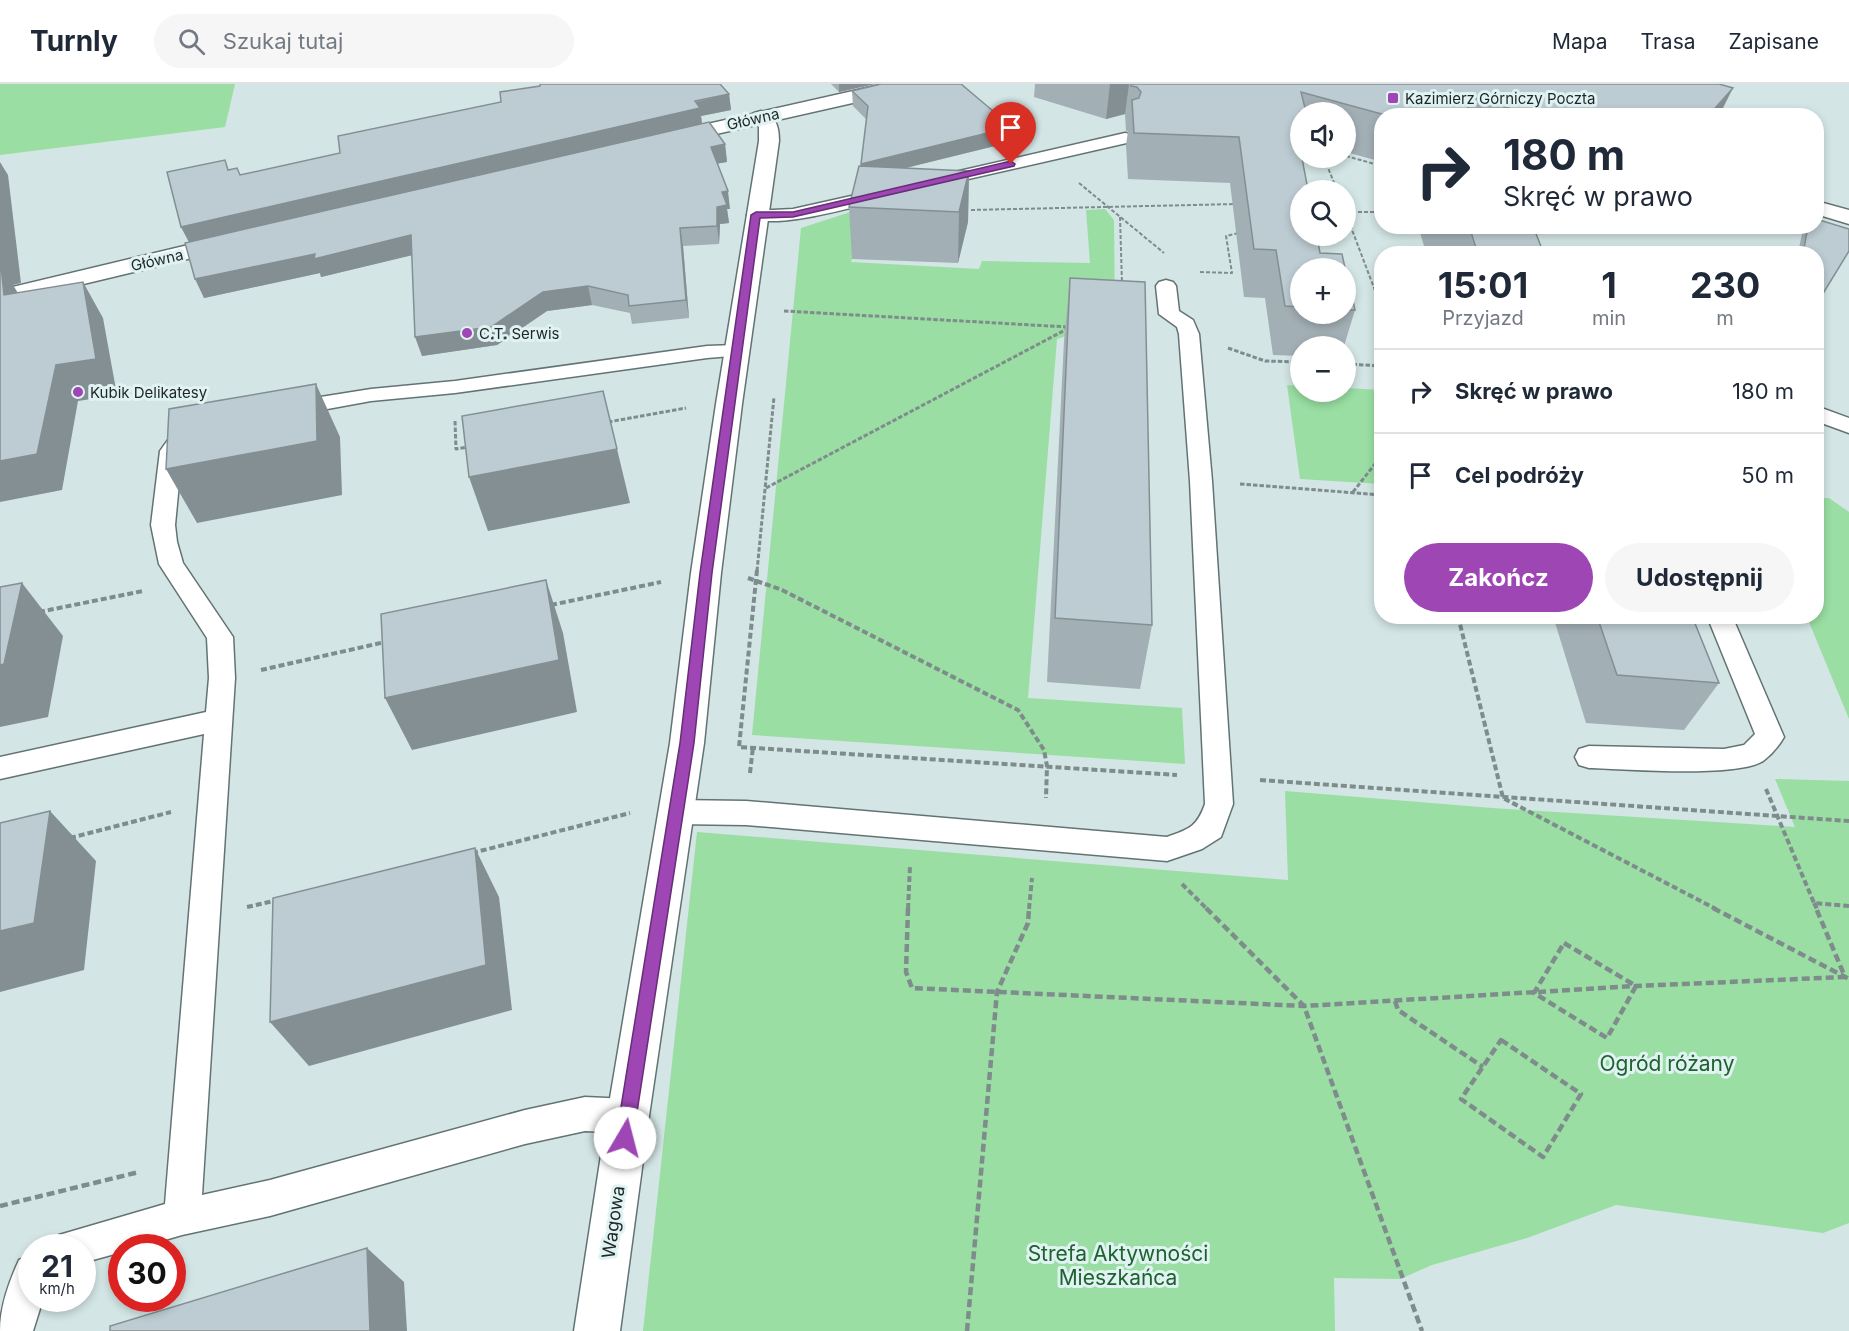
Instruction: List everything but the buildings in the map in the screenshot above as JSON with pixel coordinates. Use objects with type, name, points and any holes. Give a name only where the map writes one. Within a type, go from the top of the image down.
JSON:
[{"type":"street","name":"Główna","points":[[657,142],[910,84]]},
{"type":"street","name":"Wagowa","points":[[597,1331],[628,1116],[687,743],[706,573],[736,351],[769,141],[769,126],[761,117]]},
{"type":"street","points":[[1824,209],[1848,214]]},
{"type":"street","name":"Główna","points":[[0,297],[254,237]]},
{"type":"lane","points":[[921,185],[1125,138]]},
{"type":"lane","points":[[756,215],[793,214],[898,190]]},
{"type":"lane","points":[[676,812],[746,813],[1167,849],[1192,840],[1210,828],[1219,804],[1201,481],[1189,334],[1186,324],[1169,314],[1177,278]]},
{"type":"lane","points":[[258,414],[371,395],[455,387],[707,352],[736,351]]},
{"type":"lane","points":[[1824,416],[1849,426]]},
{"type":"lane","points":[[182,1217],[222,678],[220,636],[171,564],[163,525],[171,451],[187,429],[197,427]]},
{"type":"lane","points":[[1589,757],[1724,760],[1752,754],[1770,737],[1722,624]]},
{"type":"lane","points":[[0,768],[219,720]]},
{"type":"lane","points":[[96,1241],[182,1217],[270,1198],[525,1127],[585,1114],[628,1116]]},
{"type":"lane","points":[[14,1331],[20,1312]]},
{"type":"path","points":[[1047,156],[1120,217],[1177,278],[1232,273],[1227,236],[1248,230]]},
{"type":"path","points":[[1356,159],[1374,164]]},
{"type":"path","points":[[961,210],[1244,204]]},
{"type":"path","points":[[1356,213],[1374,212]]},
{"type":"path","points":[[1120,217],[1122,285]]},
{"type":"path","points":[[1356,239],[1374,287]]},
{"type":"path","points":[[766,488],[1071,327],[784,311],[783,320]]},
{"type":"path","points":[[1189,334],[1265,361],[1290,362]]},
{"type":"path","points":[[1356,365],[1374,366]]},
{"type":"path","points":[[775,388],[739,747],[1218,777],[1849,821]]},
{"type":"path","points":[[603,423],[705,405],[729,404]]},
{"type":"path","points":[[456,449],[478,445]]},
{"type":"path","points":[[1353,493],[1374,465]]},
{"type":"path","points":[[1201,481],[1374,494]]},
{"type":"path","points":[[547,606],[706,573],[732,573],[782,590],[1018,710],[1044,750],[1047,766],[1045,839],[1034,859],[1028,923],[997,992],[967,1331]]},
{"type":"path","points":[[34,613],[184,583]]},
{"type":"path","points":[[1460,624],[1503,798],[1848,979]]},
{"type":"path","points":[[222,678],[391,641]]},
{"type":"path","points":[[63,840],[213,801]]},
{"type":"path","points":[[464,855],[637,812]]},
{"type":"path","points":[[1778,817],[1848,979]]},
{"type":"path","points":[[916,827],[910,850],[906,972],[912,988],[1304,1006],[1636,986],[1848,979]]},
{"type":"path","points":[[1167,849],[1172,874],[1304,1006],[1422,1331]]},
{"type":"path","points":[[205,918],[285,898]]},
{"type":"path","points":[[1814,903],[1849,906]]},
{"type":"path","points":[[1534,993],[1564,943],[1636,986]]},
{"type":"path","points":[[1534,993],[1607,1038],[1636,986]]},
{"type":"path","points":[[1395,1001],[1398,1010],[1483,1066]]},
{"type":"path","points":[[1500,1040],[1581,1094],[1543,1157],[1461,1099],[1483,1066],[1500,1040]]},
{"type":"path","points":[[0,1206],[186,1160]]},
{"type":"green space","points":[[0,84],[235,84],[225,127],[0,155]]},
{"type":"green space","points":[[869,206],[851,262],[979,269],[982,261],[1090,263],[1086,210],[1105,209],[1114,220],[1115,320],[1057,339],[1028,698],[1182,708],[1185,764],[752,735],[801,228]]},
{"type":"green space","points":[[1287,385],[1290,385],[1290,402],[1356,402],[1356,389],[1374,390],[1374,484],[1300,479]]},
{"type":"green space","points":[[1824,498],[1829,498],[1849,512],[1849,719],[1810,624],[1824,624]]},
{"type":"green space","points":[[1775,779],[1849,781],[1849,1223],[1823,1233],[1616,1205],[1527,1238],[1432,1265],[1400,1279],[1334,1278],[1335,1331],[643,1331],[697,832],[1288,880],[1285,791],[1492,808],[1795,827]]},
{"type":"place","name":"Kazimierz Górniczy Poczta","points":[[1393,98]]},
{"type":"place","name":"C.T. Serwis","points":[[467,333]]},
{"type":"place","name":"Kubik Delikatesy","points":[[78,392]]},
{"type":"route","points":[[625,1138],[687,743],[706,573],[756,215],[793,214],[1011,164]]},
{"type":"park label","name":"Ogród różany","points":[[1667,1063]]},
{"type":"park label","name":"Strefa Aktywności Mieszkańca","points":[[1118,1265]]}]
